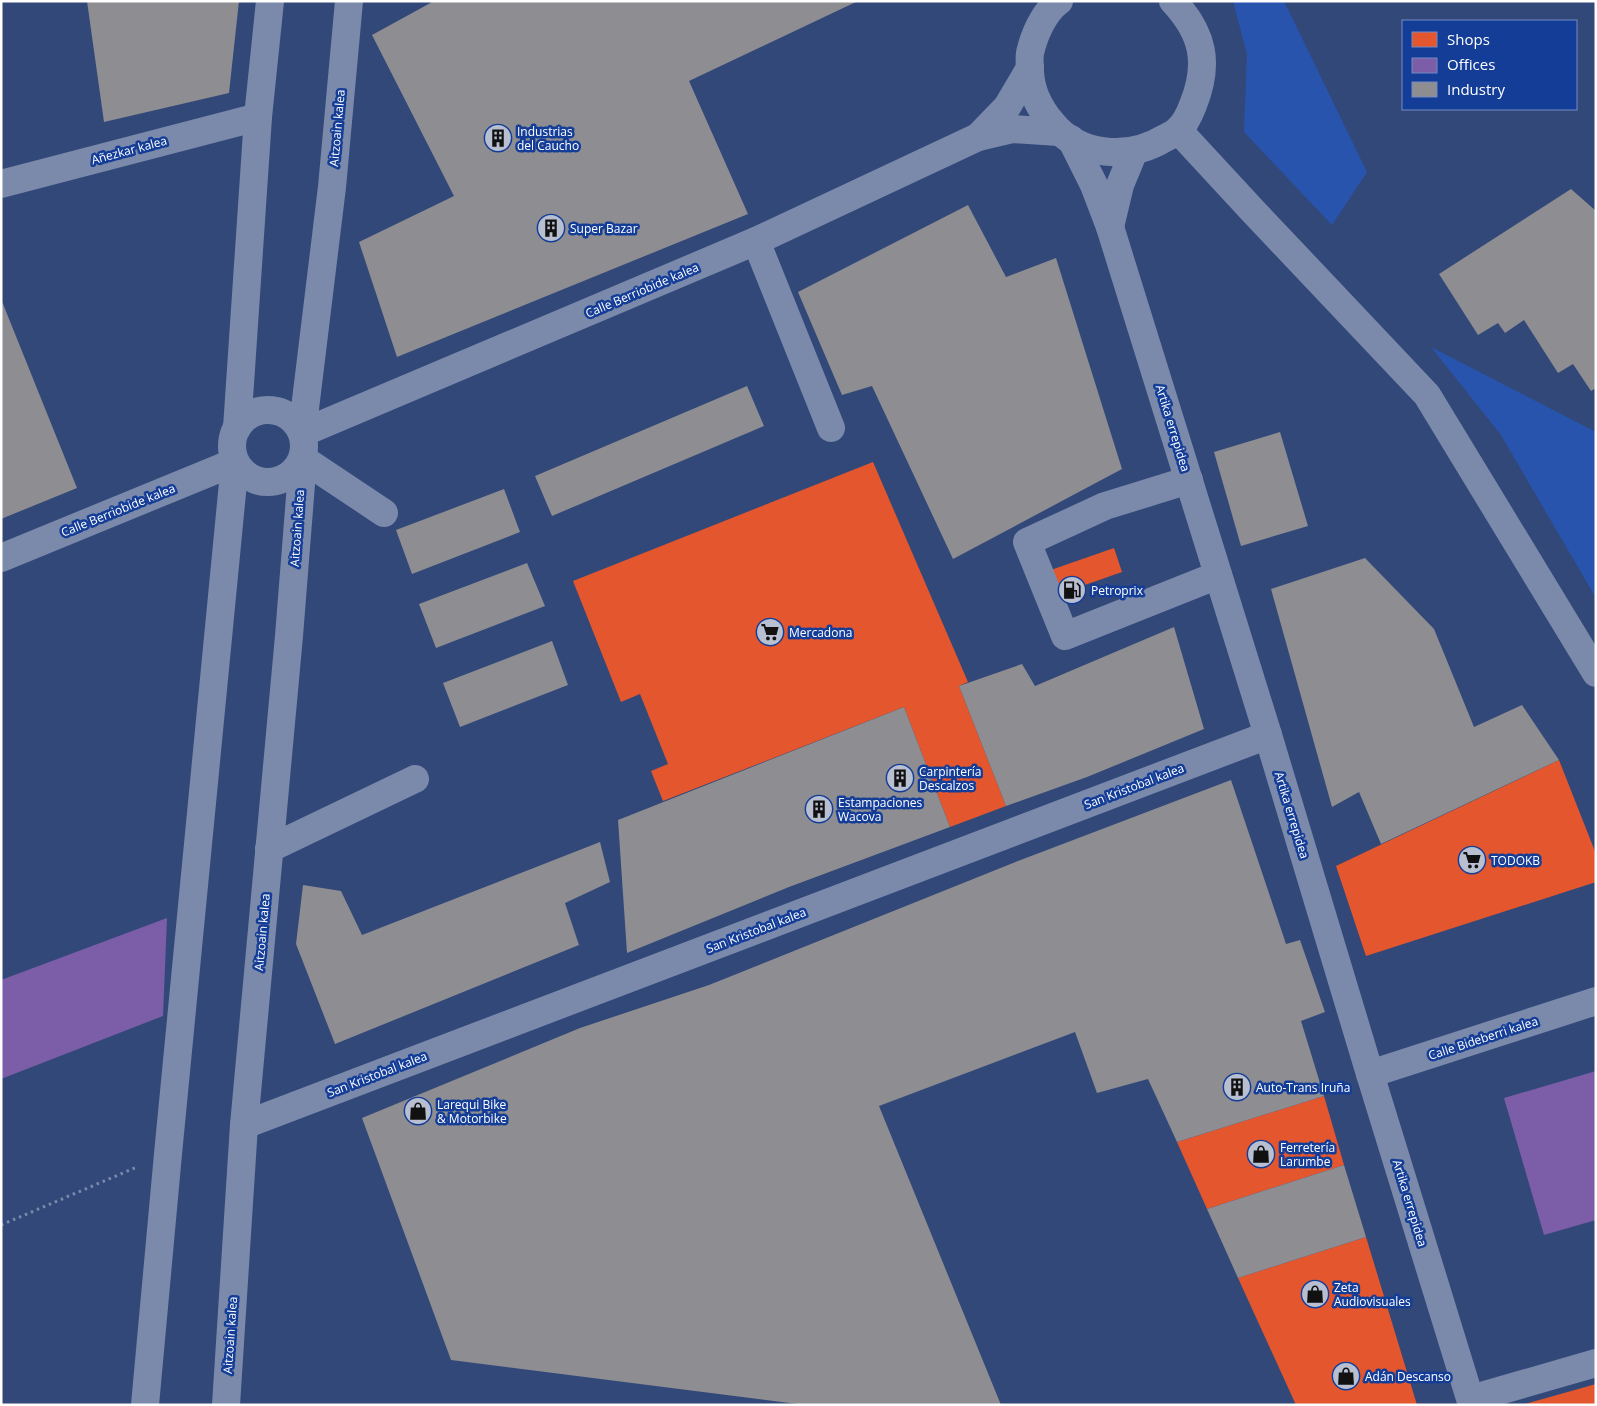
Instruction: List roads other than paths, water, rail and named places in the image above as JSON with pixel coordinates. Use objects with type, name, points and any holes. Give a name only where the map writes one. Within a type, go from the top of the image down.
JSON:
[{"type":"street","points":[[237,428],[258,117],[270,1]]},
{"type":"street","name":"Aitzoain kalea","points":[[226,1405],[244,1125],[290,636],[302,446],[332,187],[349,1]]},
{"type":"street","points":[[1065,136],[1083,146],[1112,153],[1134,151],[1156,143],[1178,130],[1191,110],[1200,88],[1202,63],[1198,39],[1187,17],[1173,1]]},
{"type":"street","points":[[1030,68],[1030,54],[1039,26],[1056,2]]},
{"type":"street","name":"Calle Berriobide kalea","points":[[978,137],[1007,107],[1030,68]]},
{"type":"street","name":"Artika errepidea","points":[[1030,68],[1030,82],[1041,110],[1065,136],[1094,185],[1110,227],[1268,735],[1471,1402]]},
{"type":"street","name":"Añezkar kalea","points":[[1,184],[258,117]]},
{"type":"street","name":"Calle Berriobide kalea","points":[[302,446],[756,241],[978,137],[1012,129],[1065,136]]},
{"type":"street","points":[[1178,130],[1427,395],[1596,673]]},
{"type":"street","points":[[1110,227],[1120,185],[1134,151]]},
{"type":"street","points":[[756,241],[831,428]]},
{"type":"street","points":[[145,1405],[235,462],[232,439],[244,419],[254,413],[265,410],[276,411],[296,423],[302,446],[296,469],[287,477],[276,482],[252,479],[242,472],[235,462]]},
{"type":"street","points":[[302,446],[384,513]]},
{"type":"street","name":"Calle Berriobide kalea","points":[[1,558],[235,462]]},
{"type":"street","points":[[1189,480],[1105,506],[1028,542],[1065,636],[1218,575]]},
{"type":"street","name":"San Kristobal kalea","points":[[244,1125],[1268,735]]},
{"type":"street","points":[[269,849],[416,779]]},
{"type":"street","name":"Calle Bideberri kalea","points":[[1370,1074],[1596,1001]]},
{"type":"street","points":[[1471,1402],[1596,1363]]},
{"type":"place","name":"Industrias del Caucho","points":[[498,138]]},
{"type":"place","name":"Super Bazar","points":[[551,228]]},
{"type":"place","name":"Petroprix","points":[[1072,590]]},
{"type":"place","name":"Mercadona","points":[[770,632]]},
{"type":"place","name":"Carpintería Descalzos","points":[[900,778]]},
{"type":"place","name":"Estampaciones Wacova","points":[[819,809]]},
{"type":"place","name":"TODOKB","points":[[1472,860]]},
{"type":"place","name":"Auto-Trans Iruña","points":[[1237,1087]]},
{"type":"place","name":"Larequi Bike & Motorbike","points":[[418,1111]]},
{"type":"place","name":"Ferretería Larumbe","points":[[1261,1154]]},
{"type":"place","name":"Zeta Audiovisuales","points":[[1315,1294]]},
{"type":"place","name":"Adán Descanso","points":[[1346,1376]]}]
